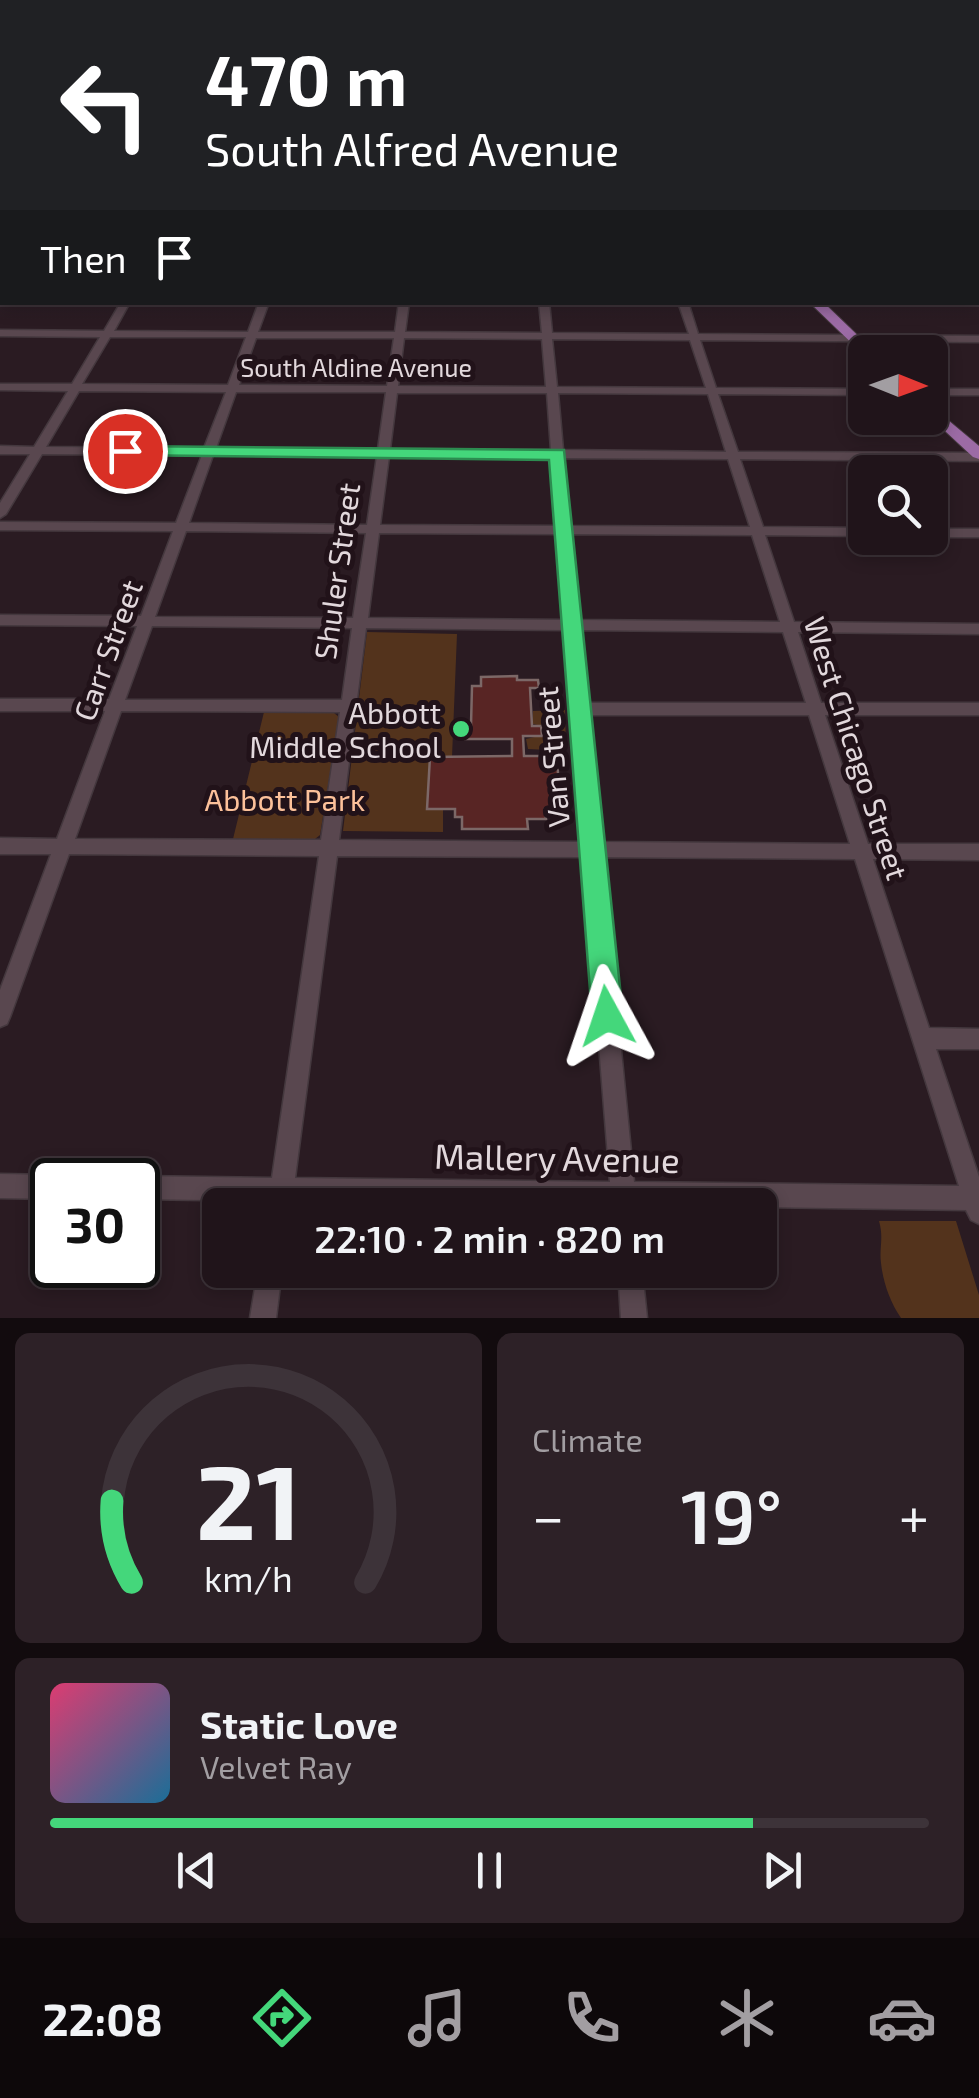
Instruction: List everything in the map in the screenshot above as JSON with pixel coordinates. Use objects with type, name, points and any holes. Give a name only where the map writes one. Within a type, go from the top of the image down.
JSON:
[{"type":"main road","points":[[819,305],[851,335]]},
{"type":"main road","points":[[948,426],[979,456]]},
{"type":"street","points":[[0,514],[124,305]]},
{"type":"street","name":"Carr Street","points":[[0,1017],[263,305]]},
{"type":"street","name":"Shuler Street","points":[[283,1188],[404,305]]},
{"type":"street","name":"Van Street","points":[[544,305],[623,1188]]},
{"type":"street","name":"West Chicago Street","points":[[684,305],[977,1205]]},
{"type":"street","points":[[0,333],[848,338]]},
{"type":"street","points":[[948,339],[979,339]]},
{"type":"street","name":"South Aldine Avenue","points":[[0,387],[848,392]]},
{"type":"street","points":[[948,392],[979,392]]},
{"type":"street","points":[[0,450],[979,456]]},
{"type":"street","points":[[0,526],[848,532]]},
{"type":"street","points":[[948,532],[979,533]]},
{"type":"street","points":[[0,620],[979,629]]},
{"type":"street","points":[[0,705],[350,706]]},
{"type":"street","points":[[580,709],[979,709]]},
{"type":"street","points":[[0,846],[979,852]]},
{"type":"street","points":[[923,1038],[979,1040]]},
{"type":"street","points":[[0,1186],[30,1187]]},
{"type":"street","name":"Mallery Avenue","points":[[160,1189],[202,1192]]},
{"type":"street","name":"Mallery Avenue","points":[[777,1201],[977,1205]]},
{"type":"street","points":[[263,1318],[267,1288]]},
{"type":"street","points":[[632,1288],[634,1318]]},
{"type":"green space","points":[[367,632],[457,634],[452,757],[430,757],[427,809],[443,809],[443,832],[343,831]]},
{"type":"green space","points":[[565,710],[566,750],[553,750],[552,745],[549,750],[528,749],[526,739],[543,735],[542,726],[533,724],[533,711]]},
{"type":"green space","name":"Abbott Park","points":[[264,712],[334,713],[339,717],[320,835],[315,839],[233,839]]},
{"type":"green space","points":[[879,1221],[956,1221],[979,1295],[979,1318],[901,1318],[883,1277]]},
{"type":"building","name":"Abbott Middle School","points":[[517,676],[517,680],[538,680],[539,688],[530,688],[532,726],[541,726],[542,736],[523,736],[524,756],[557,756],[560,809],[545,809],[546,819],[527,819],[528,829],[462,829],[462,817],[455,817],[455,809],[427,809],[430,757],[512,756],[512,739],[465,739],[465,725],[471,725],[472,686],[481,686],[481,677]]},
{"type":"place","name":"Abbott Middle School","points":[[461,729]]},
{"type":"route","points":[[125,451],[558,454],[607,1016]]}]
